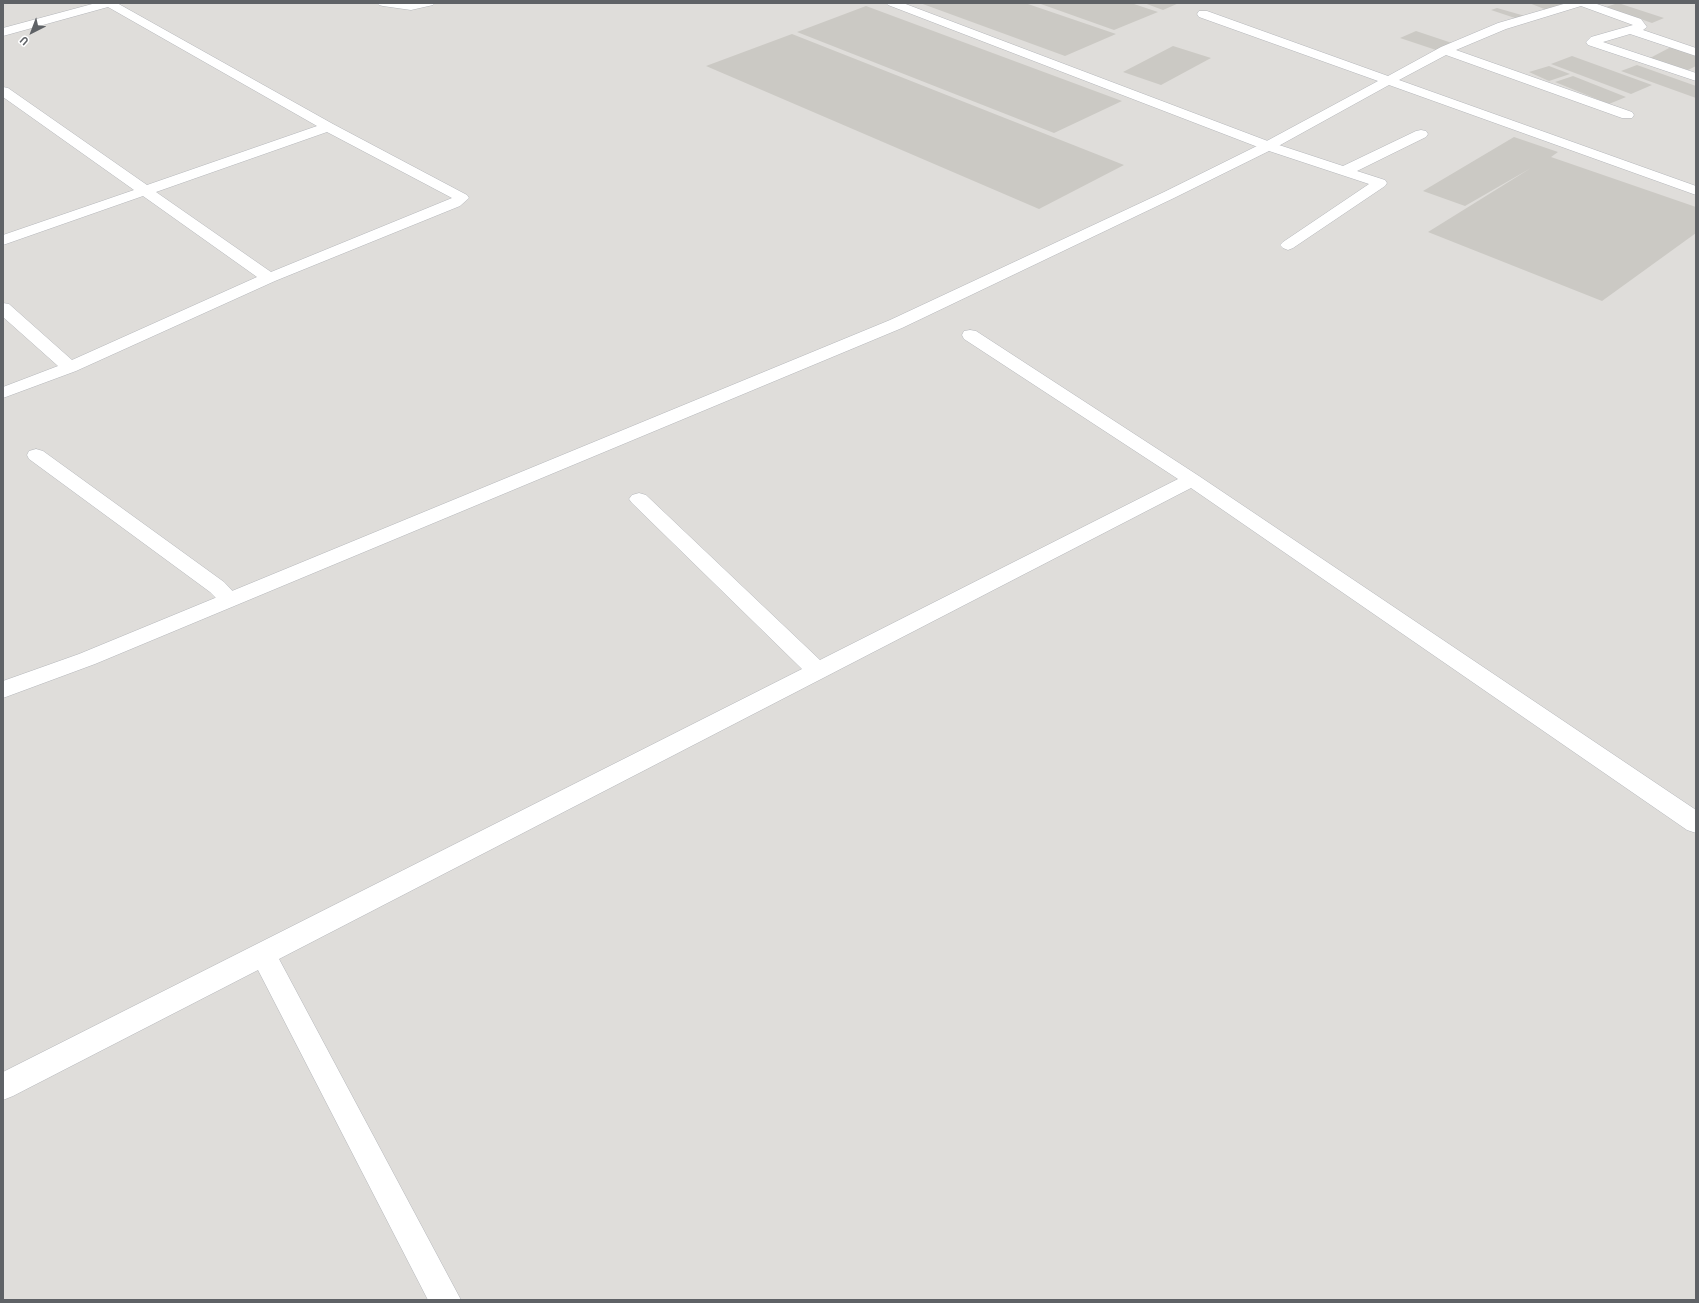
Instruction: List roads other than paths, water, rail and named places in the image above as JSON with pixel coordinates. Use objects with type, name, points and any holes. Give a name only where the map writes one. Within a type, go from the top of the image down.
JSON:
[{"type":"street","points":[[3,32],[109,3],[328,127],[462,198],[455,203],[270,278],[70,367],[3,393]]},
{"type":"street","points":[[383,3],[411,6],[429,3]]},
{"type":"street","points":[[892,3],[1268,146],[1380,183],[1288,245]]},
{"type":"street","points":[[3,690],[87,659],[896,324],[1169,195],[1268,146],[1445,50],[1502,26],[1579,3]]},
{"type":"street","points":[[1583,3],[1637,22],[1641,27],[1592,42],[1696,77]]},
{"type":"street","points":[[1203,14],[1260,33],[1388,81],[1696,191]]},
{"type":"street","points":[[1631,30],[1696,52]]},
{"type":"street","points":[[1445,50],[1627,115]]},
{"type":"street","points":[[3,91],[270,278]]},
{"type":"street","points":[[3,240],[328,127]]},
{"type":"street","points":[[1345,171],[1421,134]]},
{"type":"street","points":[[3,308],[70,367]]},
{"type":"street","points":[[970,335],[1192,480],[1696,823]]},
{"type":"street","points":[[36,455],[218,587],[229,599]]},
{"type":"street","points":[[3,1087],[817,670],[1192,480]]},
{"type":"street","points":[[639,499],[817,670]]},
{"type":"street","points":[[263,954],[445,1300]]}]
